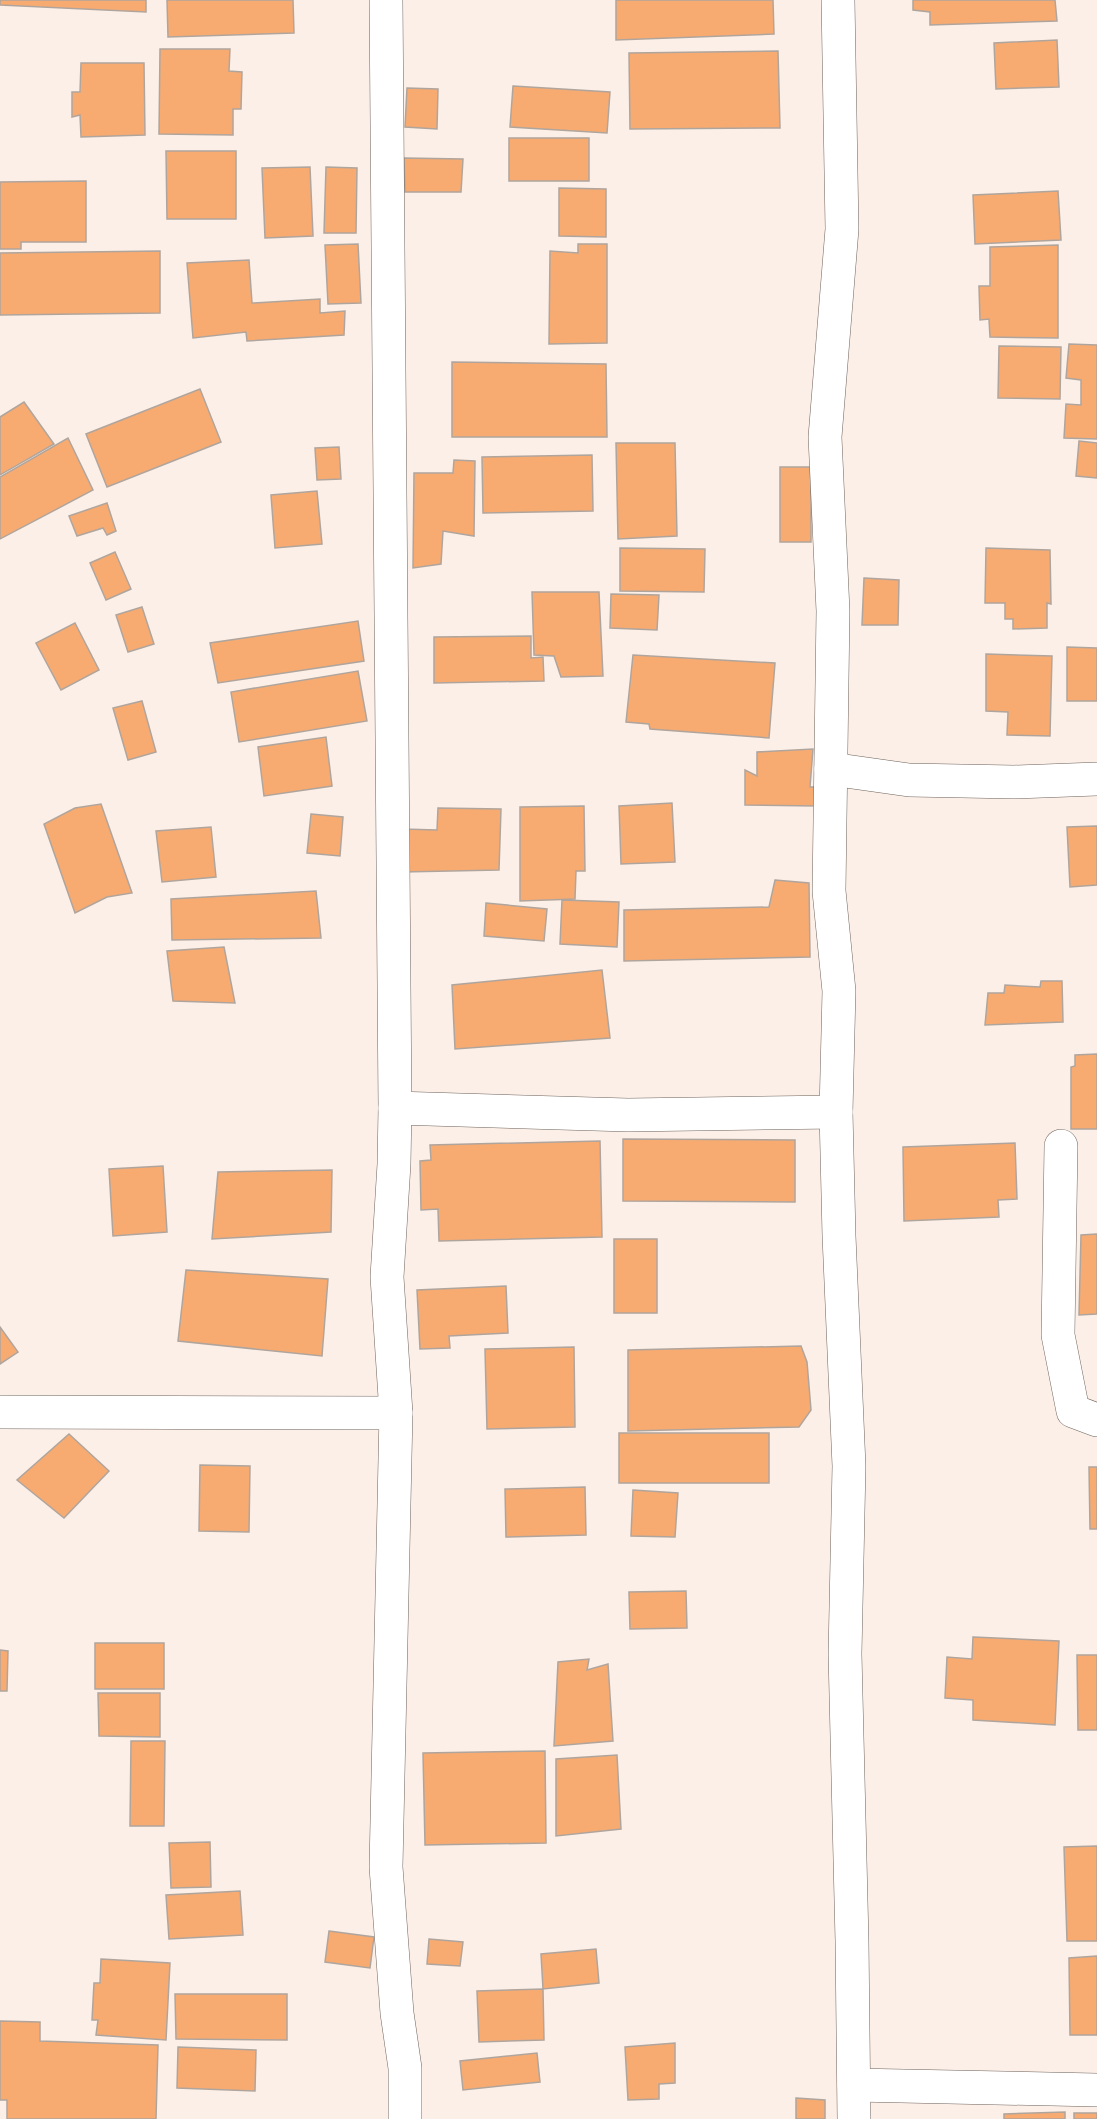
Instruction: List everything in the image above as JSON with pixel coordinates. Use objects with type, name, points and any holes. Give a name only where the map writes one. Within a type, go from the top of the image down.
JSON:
[{"type":"street","points":[[386,0],[395,1108],[387,1277],[396,1413],[386,1867],[397,2013],[405,2068],[405,2119]]},
{"type":"street","points":[[838,0],[842,229],[825,437],[833,611],[829,891],[839,991],[836,1112],[849,1466],[845,1654],[854,2119]]},
{"type":"street","points":[[831,769],[909,780],[1014,782],[1097,778]]},
{"type":"street","points":[[395,1108],[628,1115],[836,1112]]},
{"type":"street","points":[[1061,1146],[1058,1335],[1073,1411],[1097,1420]]},
{"type":"street","points":[[0,1412],[396,1413]]},
{"type":"street","points":[[854,2085],[1097,2090]]},
{"type":"building","points":[[0,0],[146,0],[146,12],[0,5]]},
{"type":"building","points":[[167,0],[293,0],[294,33],[168,37]]},
{"type":"building","points":[[616,0],[773,0],[774,34],[616,40]]},
{"type":"building","points":[[913,0],[1055,0],[1057,21],[930,25],[930,12],[913,10]]},
{"type":"building","points":[[1057,40],[1059,87],[996,89],[994,43]]},
{"type":"building","points":[[160,49],[230,49],[229,71],[242,72],[241,109],[233,109],[233,135],[159,134]]},
{"type":"building","points":[[778,51],[780,128],[630,129],[629,53]]},
{"type":"building","points":[[81,63],[144,63],[145,135],[81,137],[80,115],[72,117],[72,92],[80,92]]},
{"type":"building","points":[[513,86],[610,92],[607,133],[510,127]]},
{"type":"building","points":[[407,88],[438,89],[437,129],[405,127]]},
{"type":"building","points":[[509,138],[589,138],[589,181],[509,181]]},
{"type":"building","points":[[166,151],[236,151],[236,219],[167,219]]},
{"type":"building","points":[[404,158],[463,159],[461,192],[405,192]]},
{"type":"building","points":[[310,167],[313,236],[265,238],[262,168]]},
{"type":"building","points":[[326,167],[357,168],[356,233],[324,233]]},
{"type":"building","points":[[86,181],[86,242],[21,242],[21,249],[0,249],[0,182]]},
{"type":"building","points":[[559,188],[606,189],[606,237],[559,236]]},
{"type":"building","points":[[1058,191],[1061,240],[975,244],[973,195]]},
{"type":"building","points":[[358,244],[361,303],[328,304],[325,245]]},
{"type":"building","points":[[578,244],[607,244],[607,343],[549,344],[550,251],[578,253]]},
{"type":"building","points":[[1058,245],[1058,338],[990,337],[989,319],[980,320],[979,286],[990,286],[990,247]]},
{"type":"building","points":[[160,251],[160,313],[0,315],[0,253]]},
{"type":"building","points":[[249,260],[252,303],[320,299],[320,313],[345,311],[344,335],[247,341],[246,332],[193,338],[187,263]]},
{"type":"building","points":[[1069,344],[1097,345],[1097,439],[1064,438],[1066,404],[1081,405],[1081,380],[1066,378]]},
{"type":"building","points":[[999,346],[1061,347],[1060,399],[998,398]]},
{"type":"building","points":[[452,362],[606,364],[607,437],[452,437]]},
{"type":"building","points":[[200,389],[221,442],[107,487],[86,434]]},
{"type":"building","points":[[24,402],[54,444],[0,475],[0,417]]},
{"type":"building","points":[[68,438],[93,490],[0,539],[0,477]]},
{"type":"building","points":[[1079,441],[1097,443],[1097,478],[1076,476]]},
{"type":"building","points":[[616,443],[675,443],[677,536],[618,539]]},
{"type":"building","points":[[339,447],[341,479],[317,480],[315,448]]},
{"type":"building","points":[[592,455],[593,511],[483,513],[482,457]]},
{"type":"building","points":[[454,460],[475,461],[474,536],[443,531],[441,564],[413,568],[414,473],[453,473]]},
{"type":"building","points":[[780,467],[811,467],[811,542],[780,542]]},
{"type":"building","points":[[317,491],[322,544],[275,548],[271,495]]},
{"type":"building","points":[[107,503],[116,531],[107,535],[103,528],[77,536],[69,516]]},
{"type":"building","points":[[620,548],[705,549],[704,592],[620,591]]},
{"type":"building","points":[[986,548],[1050,550],[1051,604],[1047,603],[1047,628],[1013,629],[1013,619],[1005,619],[1005,603],[985,603]]},
{"type":"building","points":[[115,552],[131,589],[106,600],[90,563]]},
{"type":"building","points":[[864,578],[899,580],[898,625],[862,625]]},
{"type":"building","points":[[532,592],[599,592],[603,676],[561,677],[554,656],[534,655]]},
{"type":"building","points":[[611,594],[659,595],[657,630],[610,628]]},
{"type":"building","points":[[142,607],[154,644],[128,652],[116,615]]},
{"type":"building","points":[[358,621],[364,661],[218,683],[210,643]]},
{"type":"building","points":[[75,623],[99,670],[61,690],[36,643]]},
{"type":"building","points":[[531,636],[531,658],[543,657],[544,681],[434,683],[434,637]]},
{"type":"building","points":[[1067,647],[1097,648],[1097,701],[1067,701]]},
{"type":"building","points":[[986,654],[1052,656],[1050,736],[1007,735],[1008,712],[986,711]]},
{"type":"building","points":[[633,655],[775,663],[769,738],[650,729],[649,724],[626,722]]},
{"type":"building","points":[[358,671],[367,721],[239,742],[231,692]]},
{"type":"building","points":[[142,701],[156,752],[128,760],[113,708]]},
{"type":"building","points":[[326,737],[332,786],[264,796],[258,747]]},
{"type":"building","points":[[813,749],[810,787],[816,787],[816,806],[745,805],[745,770],[757,776],[757,752]]},
{"type":"building","points":[[672,803],[675,862],[621,864],[619,806]]},
{"type":"building","points":[[101,804],[132,893],[107,897],[75,913],[44,824],[75,808]]},
{"type":"building","points":[[584,806],[585,871],[576,871],[575,899],[520,901],[520,807]]},
{"type":"building","points":[[438,808],[501,809],[499,870],[402,872],[403,829],[437,830]]},
{"type":"building","points":[[311,814],[343,817],[340,856],[307,853]]},
{"type":"building","points":[[1097,826],[1097,885],[1070,887],[1067,827]]},
{"type":"building","points":[[211,827],[216,877],[162,882],[156,831]]},
{"type":"building","points":[[775,880],[809,883],[810,957],[624,961],[624,910],[769,907]]},
{"type":"building","points":[[316,891],[321,938],[172,940],[171,899]]},
{"type":"building","points":[[562,900],[619,902],[617,947],[560,944]]},
{"type":"building","points":[[486,903],[547,909],[544,941],[484,936]]},
{"type":"building","points":[[224,947],[235,1003],[173,1001],[167,951]]},
{"type":"building","points":[[602,970],[610,1038],[455,1049],[452,985]]},
{"type":"building","points":[[1041,981],[1062,981],[1063,1022],[985,1025],[988,993],[1004,993],[1005,985],[1040,987]]},
{"type":"building","points":[[1097,1054],[1097,1129],[1071,1129],[1071,1067],[1075,1066],[1075,1055]]},
{"type":"building","points":[[623,1139],[795,1140],[795,1202],[623,1201]]},
{"type":"building","points":[[600,1141],[602,1237],[439,1241],[438,1209],[421,1210],[420,1161],[431,1160],[430,1145]]},
{"type":"building","points":[[1015,1143],[1017,1199],[998,1200],[999,1217],[904,1221],[903,1147]]},
{"type":"building","points":[[163,1166],[167,1232],[113,1236],[109,1169]]},
{"type":"building","points":[[332,1170],[331,1232],[212,1239],[218,1172]]},
{"type":"building","points":[[1097,1234],[1097,1314],[1079,1315],[1081,1235]]},
{"type":"building","points":[[614,1239],[657,1239],[657,1313],[614,1313]]},
{"type":"building","points":[[186,1270],[328,1279],[322,1356],[178,1341]]},
{"type":"building","points":[[506,1286],[508,1333],[449,1336],[450,1348],[420,1349],[417,1290]]},
{"type":"building","points":[[0,1327],[18,1352],[0,1364]]},
{"type":"building","points":[[801,1346],[807,1362],[811,1410],[799,1427],[628,1431],[628,1350]]},
{"type":"building","points":[[574,1347],[575,1427],[487,1429],[485,1349]]},
{"type":"building","points":[[619,1433],[769,1433],[769,1483],[619,1483]]},
{"type":"building","points":[[69,1434],[109,1471],[64,1518],[17,1480]]},
{"type":"building","points":[[200,1465],[250,1466],[249,1532],[199,1531]]},
{"type":"building","points":[[1089,1467],[1097,1467],[1097,1529],[1090,1529]]},
{"type":"building","points":[[585,1487],[586,1535],[506,1537],[505,1489]]},
{"type":"building","points":[[633,1490],[678,1493],[675,1537],[631,1536]]},
{"type":"building","points":[[686,1591],[687,1628],[630,1629],[629,1592]]},
{"type":"building","points":[[973,1637],[1059,1641],[1055,1725],[973,1720],[973,1700],[945,1698],[947,1657],[972,1659]]},
{"type":"building","points":[[95,1643],[164,1643],[164,1689],[95,1689]]},
{"type":"building","points":[[0,1650],[8,1651],[7,1691],[0,1691]]},
{"type":"building","points":[[1077,1655],[1097,1655],[1097,1730],[1078,1730]]},
{"type":"building","points":[[589,1659],[587,1670],[608,1664],[613,1741],[554,1746],[558,1662]]},
{"type":"building","points":[[98,1693],[160,1693],[160,1737],[99,1736]]},
{"type":"building","points":[[131,1741],[165,1741],[164,1826],[130,1826]]},
{"type":"building","points":[[545,1751],[546,1843],[425,1845],[423,1753]]},
{"type":"building","points":[[617,1755],[621,1829],[556,1836],[556,1759]]},
{"type":"building","points":[[210,1842],[211,1887],[171,1888],[169,1843]]},
{"type":"building","points":[[1097,1846],[1097,1941],[1067,1941],[1064,1847]]},
{"type":"building","points":[[240,1891],[243,1935],[169,1939],[166,1895]]},
{"type":"building","points":[[329,1931],[374,1937],[370,1968],[325,1962]]},
{"type":"building","points":[[429,1939],[463,1942],[460,1966],[427,1964]]},
{"type":"building","points":[[596,1949],[599,1983],[543,1989],[541,1954]]},
{"type":"building","points":[[1097,1956],[1097,2035],[1070,2035],[1069,1958]]},
{"type":"building","points":[[101,1959],[170,1963],[166,2040],[96,2035],[98,2020],[92,2020],[94,1983],[100,1983]]},
{"type":"building","points":[[543,1989],[544,2040],[479,2042],[477,1991]]},
{"type":"building","points":[[175,1994],[287,1994],[287,2040],[176,2039]]},
{"type":"building","points":[[0,2021],[40,2022],[40,2041],[158,2045],[156,2119],[7,2119],[7,2100],[0,2100]]},
{"type":"building","points":[[675,2043],[675,2083],[659,2084],[659,2099],[628,2100],[625,2047]]},
{"type":"building","points":[[178,2047],[256,2050],[255,2091],[177,2088]]},
{"type":"building","points":[[537,2053],[540,2082],[463,2090],[460,2061]]},
{"type":"building","points":[[796,2098],[825,2100],[825,2119],[796,2119]]},
{"type":"building","points":[[1065,2112],[1065,2119],[1004,2119],[1004,2114]]},
{"type":"building","points":[[1074,2113],[1097,2113],[1097,2119],[1074,2119]]}]
